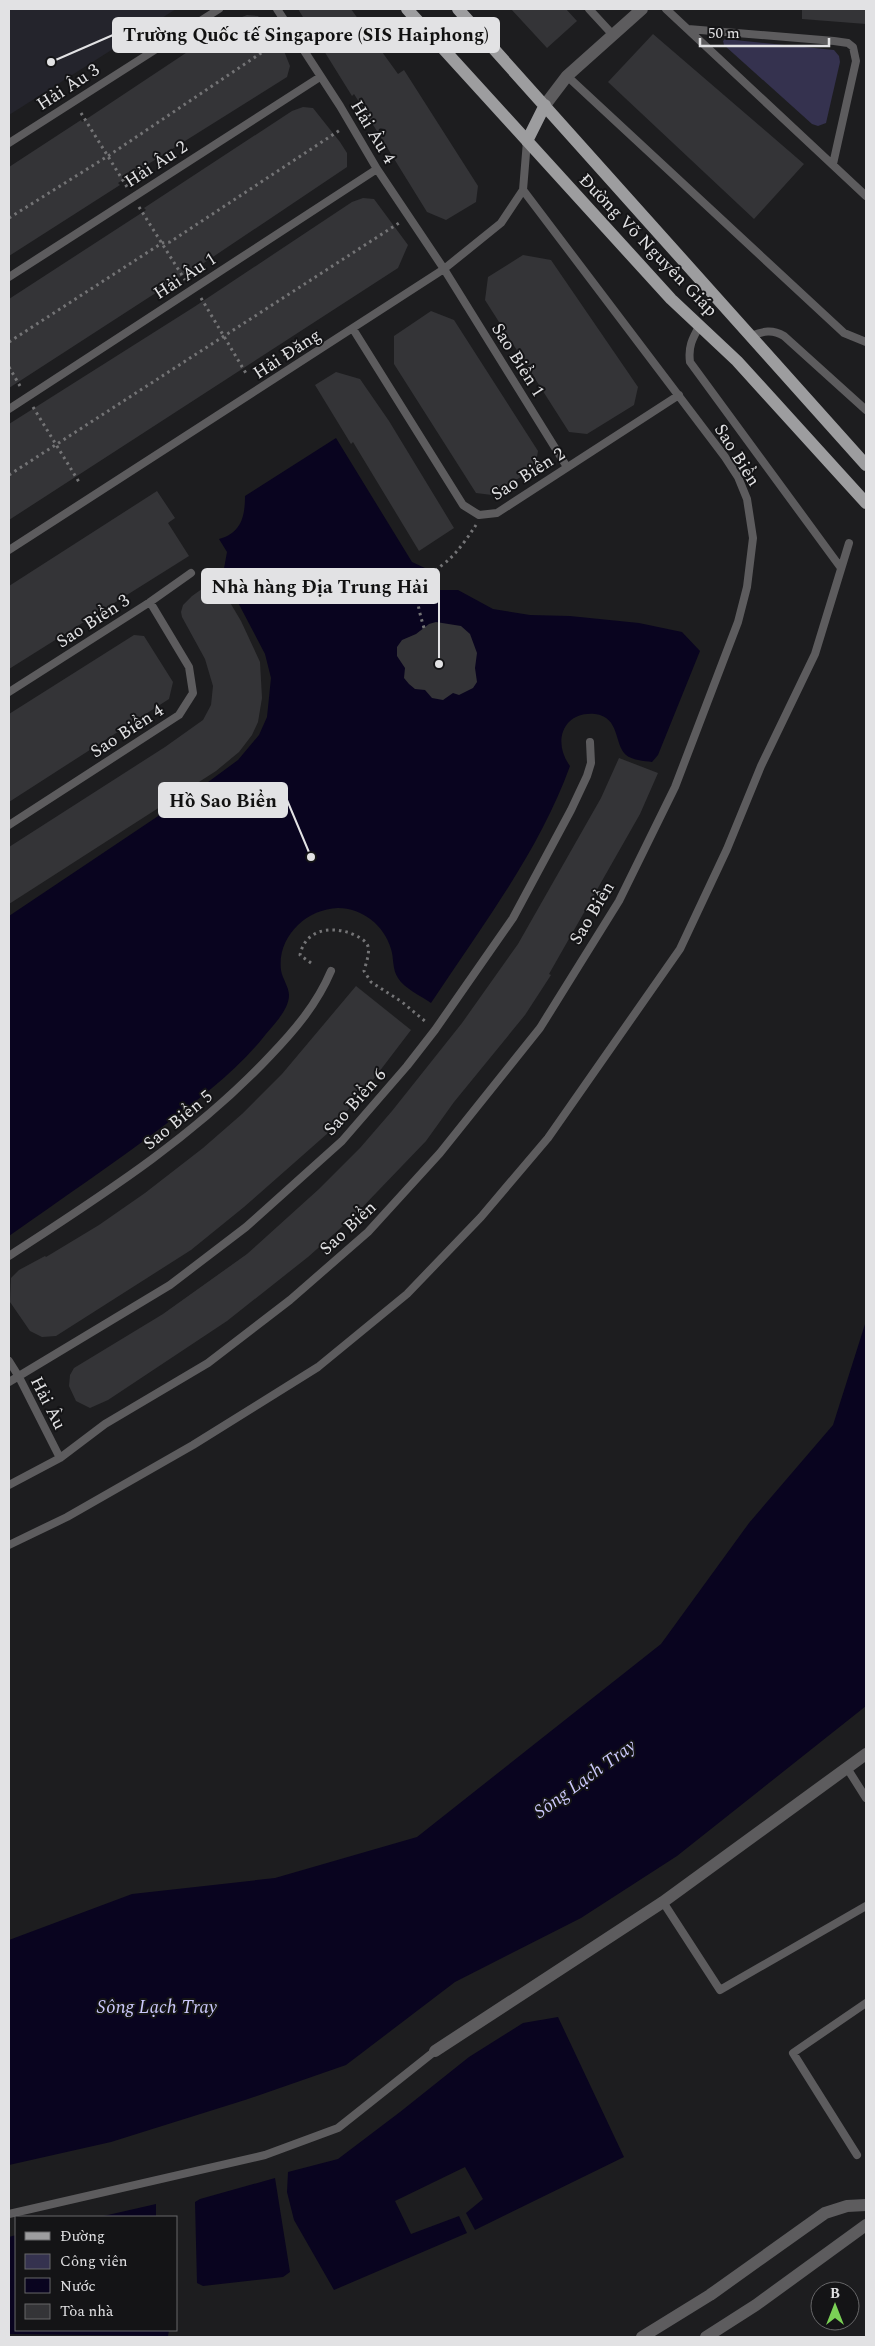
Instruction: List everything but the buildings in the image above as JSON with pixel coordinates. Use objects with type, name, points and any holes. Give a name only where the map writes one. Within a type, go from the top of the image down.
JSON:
[{"type":"main road","name":"Đường Võ Nguyên Giáp","points":[[408,9],[672,299],[737,361],[866,503]]},
{"type":"main road","name":"Đường Võ Nguyên Giáp","points":[[458,9],[866,465]]},
{"type":"main road","points":[[527,141],[545,105]]},
{"type":"street","points":[[545,105],[567,76],[642,9]]},
{"type":"street","points":[[435,2051],[663,1902],[866,1754]]},
{"type":"street","points":[[642,2337],[710,2295],[825,2214],[847,2206],[866,2206]]},
{"type":"street","points":[[706,2337],[756,2305],[866,2225]]},
{"type":"lane","name":"Hải Âu 3","points":[[9,142],[219,9]]},
{"type":"lane","name":"Hải Âu 4","points":[[278,9],[340,106],[377,170],[444,269]]},
{"type":"lane","points":[[589,9],[613,35]]},
{"type":"lane","points":[[666,9],[866,196]]},
{"type":"lane","points":[[688,29],[834,41],[848,43],[854,47],[856,61],[833,164]]},
{"type":"lane","points":[[567,76],[844,333],[866,342]]},
{"type":"lane","name":"Hải Âu 2","points":[[9,277],[320,77]]},
{"type":"lane","points":[[524,190],[527,141]]},
{"type":"lane","name":"Hải Âu 1","points":[[9,409],[377,170]]},
{"type":"lane","name":"Hải Đăng","points":[[9,550],[354,330],[444,269],[501,223],[524,190]]},
{"type":"lane","name":"Sao Biển","points":[[9,1485],[60,1458],[105,1424],[208,1362],[290,1300],[368,1232],[440,1153],[540,1028],[619,901],[675,787],[709,694],[728,651],[747,587],[751,564],[752,538],[747,498],[738,478],[725,457],[524,190]]},
{"type":"lane","name":"Sao Biển 1","points":[[444,269],[567,467]]},
{"type":"lane","points":[[700,326],[690,345],[690,362],[841,568]]},
{"type":"lane","name":"Sao Biển 2","points":[[354,330],[463,504],[479,514],[498,513],[679,395]]},
{"type":"lane","points":[[755,340],[764,331],[776,331],[784,336],[866,410]]},
{"type":"lane","points":[[9,1545],[66,1517],[159,1464],[318,1367],[407,1294],[481,1217],[548,1138],[680,949],[727,849],[761,766],[815,654],[849,543]]},
{"type":"lane","name":"Sao Biển 3","points":[[9,692],[150,602],[191,573]]},
{"type":"lane","name":"Sao Biển 4","points":[[9,825],[179,716],[193,693],[189,667],[150,602]]},
{"type":"lane","name":"Sao Biển 6","points":[[9,1382],[170,1285],[246,1227],[342,1141],[407,1066],[455,1004],[513,918],[571,810],[587,776],[591,763],[590,742]]},
{"type":"lane","name":"Sao Biển 5","points":[[9,1256],[134,1174],[218,1107],[253,1074],[305,1016],[323,991],[331,970]]},
{"type":"lane","name":"Hải Âu","points":[[9,1361],[60,1458]]},
{"type":"lane","points":[[846,1768],[866,1798]]},
{"type":"lane","points":[[663,1902],[720,1990],[866,1906]]},
{"type":"lane","points":[[857,2155],[793,2053],[866,2003]]},
{"type":"lane","points":[[9,2214],[265,2154],[338,2128],[435,2051]]},
{"type":"path","points":[[9,218],[108,156],[282,38]]},
{"type":"path","points":[[81,112],[127,187]]},
{"type":"path","points":[[9,342],[162,244],[170,242],[341,129]]},
{"type":"path","points":[[139,207],[185,280]]},
{"type":"path","points":[[9,475],[401,222]]},
{"type":"path","points":[[200,298],[248,375]]},
{"type":"path","points":[[9,367],[20,386]]},
{"type":"path","points":[[31,404],[79,482]]},
{"type":"path","points":[[424,628],[418,609],[421,583],[447,561],[464,543],[476,525],[479,514]]},
{"type":"path","points":[[311,963],[300,955],[310,936],[322,930],[338,929],[355,935],[366,943],[369,951],[364,970],[371,982],[402,1002],[426,1022]]},
{"type":"shaded area","points":[[9,9],[176,9],[9,115]]},
{"type":"green space","points":[[725,39],[834,50],[839,56],[840,62],[826,123],[818,126],[812,124],[724,45],[723,41]]},
{"type":"water","points":[[336,438],[412,562],[425,568],[426,579],[437,590],[458,590],[493,609],[530,615],[570,616],[639,623],[682,632],[700,651],[658,755],[652,762],[631,758],[622,750],[613,725],[609,720],[595,714],[584,714],[575,717],[568,723],[562,738],[562,747],[570,766],[542,829],[508,888],[431,1003],[408,988],[398,978],[388,940],[371,919],[355,911],[338,908],[315,913],[296,927],[284,947],[281,958],[281,970],[289,992],[286,1007],[279,1018],[240,1063],[178,1115],[9,1236],[9,916],[200,788],[238,760],[259,735],[267,717],[271,678],[265,654],[223,574],[227,552],[219,539],[232,533],[237,528],[243,517],[245,496]]},
{"type":"water","name":"Sông Lạch Tray","points":[[866,1321],[866,1706],[677,1856],[581,1918],[455,1982],[346,2065],[245,2100],[111,2142],[9,2165],[9,1940],[132,1894],[275,1878],[417,1837],[661,1644],[749,1523],[833,1425]]},
{"type":"water","points":[[558,2017],[624,2157],[475,2230],[466,2213],[483,2199],[465,2167],[395,2201],[411,2234],[459,2216],[467,2233],[334,2290],[294,2220],[287,2192],[288,2172],[338,2159],[469,2057],[523,2023]]},
{"type":"water","points":[[275,2178],[290,2272],[283,2277],[203,2286],[197,2283],[195,2202]]},
{"type":"water","points":[[156,2204],[156,2216],[103,2216]]},
{"type":"water","points":[[15,2235],[15,2331],[169,2331],[168,2336],[9,2334],[9,2237]]},
{"type":"place","name":"Trường Quốc tế Singapore (SIS Haiphong)","points":[[51,62]]},
{"type":"place","name":"Nhà hàng Địa Trung Hải","points":[[439,664]]},
{"type":"place","name":"Hồ Sao Biển","points":[[311,857]]}]
